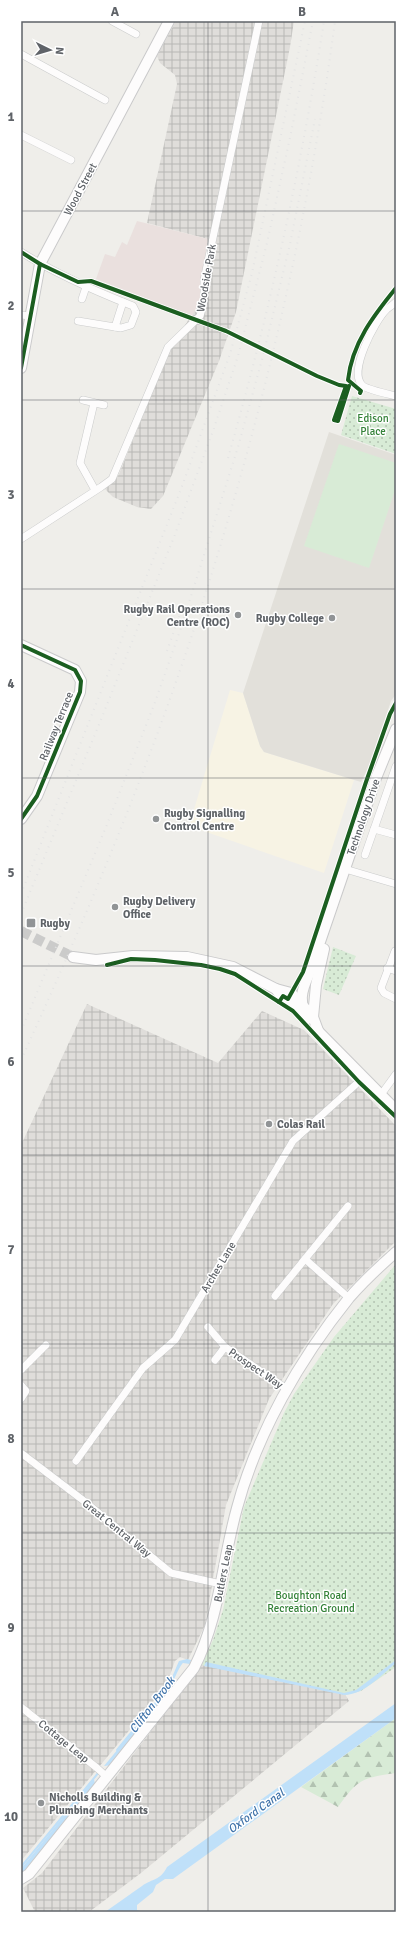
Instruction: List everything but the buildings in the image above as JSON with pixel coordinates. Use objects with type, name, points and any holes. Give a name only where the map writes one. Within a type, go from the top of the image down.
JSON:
[{"type":"street","points":[[112,21],[136,34]]},
{"type":"street","name":"Wood Street","points":[[21,368],[26,315],[40,264],[169,21]]},
{"type":"street","name":"Woodside Park","points":[[21,539],[112,478],[168,347],[200,316],[204,301],[204,280],[259,21]]},
{"type":"street","points":[[21,54],[105,100]]},
{"type":"street","points":[[21,135],[71,160]]},
{"type":"street","points":[[21,252],[40,264],[133,306],[136,312],[131,325],[121,328],[78,321]]},
{"type":"street","points":[[82,299],[86,286]]},
{"type":"street","points":[[115,327],[123,302]]},
{"type":"street","points":[[396,302],[386,310],[368,338],[358,370],[359,380],[364,386],[396,396]]},
{"type":"street","points":[[83,400],[104,405]]},
{"type":"street","points":[[94,403],[80,463],[95,490]]},
{"type":"street","name":"Railway Terrace","points":[[21,645],[75,670],[81,681],[80,692],[36,796],[21,819]]},
{"type":"street","name":"Technology Drive","points":[[296,992],[309,974],[334,906],[390,741],[396,729]]},
{"type":"street","points":[[365,855],[396,766]]},
{"type":"street","points":[[374,829],[396,835]]},
{"type":"street","points":[[345,870],[396,884]]},
{"type":"street","name":"Technology Drive","points":[[310,1018],[316,983],[334,906]]},
{"type":"street","points":[[395,951],[380,988],[384,993],[396,999]]},
{"type":"street","points":[[73,957],[96,960],[133,956],[187,957],[233,968],[276,989],[296,992],[297,1005]]},
{"type":"street","points":[[387,968],[396,971]]},
{"type":"street","points":[[297,1005],[316,983]]},
{"type":"street","points":[[276,989],[280,995],[297,1005],[310,1018],[319,1033],[380,1096],[396,1110]]},
{"type":"street","points":[[380,1096],[395,1077]]},
{"type":"street","name":"Arches Lane","points":[[76,1461],[143,1368],[175,1340],[293,1141],[363,1078]]},
{"type":"street","points":[[275,1296],[348,1206]]},
{"type":"street","name":"Butlers Leap","points":[[21,1879],[29,1874],[102,1772],[194,1668],[211,1627],[237,1506],[271,1419],[287,1389],[349,1298],[396,1252]]},
{"type":"street","points":[[305,1259],[349,1298]]},
{"type":"street","name":"Prospect Way","points":[[208,1327],[225,1347],[287,1389]]},
{"type":"street","points":[[21,1370],[46,1345]]},
{"type":"street","name":"Prospect Way","points":[[215,1360],[225,1347]]},
{"type":"street","points":[[21,1385],[26,1391],[21,1399]]},
{"type":"street","name":"Great Central Way","points":[[21,1453],[84,1501],[171,1573],[221,1584]]},
{"type":"street","name":"Cottage Leap","points":[[21,1707],[102,1772]]},
{"type":"shaded area","points":[[176,21],[294,21],[236,312],[219,361],[163,496],[151,509],[137,507],[113,497],[105,489],[108,484],[114,482],[119,474],[170,349],[199,303],[208,239],[147,223],[177,84],[175,75],[160,63],[157,56]]},
{"type":"shaded area","points":[[137,221],[208,239],[199,303],[192,316],[96,279],[105,254],[115,257],[122,242],[127,245]]},
{"type":"shaded area","name":"Rugby College","points":[[329,432],[396,455],[396,694],[391,701],[369,766],[361,782],[264,752],[260,746],[243,693]]},
{"type":"shaded area","points":[[230,690],[243,693],[260,746],[264,752],[354,780],[324,873],[189,826]]},
{"type":"shaded area","points":[[87,1004],[218,1063],[262,1011],[304,1030],[396,1126],[396,1241],[333,1304],[269,1399],[226,1505],[205,1625],[188,1660],[180,1657],[175,1661],[166,1686],[21,1861],[21,1145]]},
{"type":"shaded area","points":[[202,1665],[345,1694],[349,1701],[141,1873],[89,1912],[35,1912],[23,1888],[42,1873]]},
{"type":"green space","name":"Edison Place","points":[[352,396],[396,409],[396,454],[341,435]]},
{"type":"green space","points":[[339,444],[396,463],[396,487],[369,568],[304,546]]},
{"type":"green space","points":[[333,947],[356,956],[339,995],[323,989]]},
{"type":"green space","name":"Boughton Road Recreation Ground","points":[[396,1264],[396,1667],[361,1691],[346,1695],[202,1665],[213,1640],[223,1610],[244,1507],[284,1413],[294,1394],[334,1337]]},
{"type":"green space","points":[[396,1718],[396,1773],[375,1776],[362,1781],[356,1785],[338,1807],[301,1787]]},
{"type":"water","points":[[187,1659],[191,1660],[190,1664],[183,1663],[181,1665],[166,1695],[112,1765],[104,1766],[166,1691],[179,1661]]},
{"type":"water","points":[[396,1660],[396,1663],[365,1688],[358,1692],[344,1695],[204,1666],[206,1662],[344,1693],[356,1690]]},
{"type":"water","name":"Oxford Canal","points":[[396,1703],[396,1718],[173,1879],[165,1879],[156,1885],[153,1892],[137,1905],[137,1910],[144,1912],[105,1912],[146,1883],[162,1875],[167,1867]]},
{"type":"water","points":[[94,1779],[95,1784],[21,1875],[21,1869]]},
{"type":"waterway","name":"Clifton Brook","points":[[117,1750],[169,1687]]},
{"type":"waterway","name":"Clifton Brook","points":[[21,1867],[99,1772]]},
{"type":"tunnel","points":[[21,931],[73,957]]},
{"type":"railway","points":[[21,894],[181,489],[230,354],[252,273],[305,21]]},
{"type":"railway","points":[[21,914],[174,537],[214,428],[238,356],[267,243],[313,21]]},
{"type":"railway","points":[[228,458],[257,350],[283,241],[305,131],[324,21]]},
{"type":"railway","points":[[21,1060],[92,899],[136,789],[177,679],[219,549],[261,400],[296,249],[311,174],[335,21]]},
{"type":"railway","points":[[21,1031],[106,827],[154,705],[181,628],[238,447],[263,356],[290,244],[315,119]]},
{"type":"railway","points":[[167,651],[181,611]]},
{"type":"cycle path","points":[[21,252],[40,264],[78,282],[91,281],[226,331],[317,376],[339,385],[346,386],[334,420],[338,421],[349,386]]},
{"type":"cycle path","points":[[21,368],[40,264]]},
{"type":"cycle path","points":[[360,393],[361,391],[348,380],[354,354],[365,330],[396,288]]},
{"type":"cycle path","points":[[21,645],[75,670],[81,681],[80,692],[37,796],[21,819]]},
{"type":"cycle path","points":[[279,1002],[283,996],[288,999],[303,972],[366,782],[390,714],[396,703]]},
{"type":"cycle path","points":[[107,965],[131,959],[155,960],[201,965],[235,974],[293,1011],[359,1082],[396,1117]]},
{"type":"place","name":"Rugby Rail Operations Centre (ROC)","points":[[238,615]]},
{"type":"place","name":"Rugby College","points":[[332,618]]},
{"type":"place","name":"Rugby Signalling Control Centre","points":[[156,819]]},
{"type":"place","name":"Rugby Delivery Office","points":[[115,907]]},
{"type":"place","name":"Rugby","points":[[31,923]]},
{"type":"place","name":"Colas Rail","points":[[269,1124]]},
{"type":"place","name":"Nicholls Building & Plumbing Merchants","points":[[41,1803]]}]
